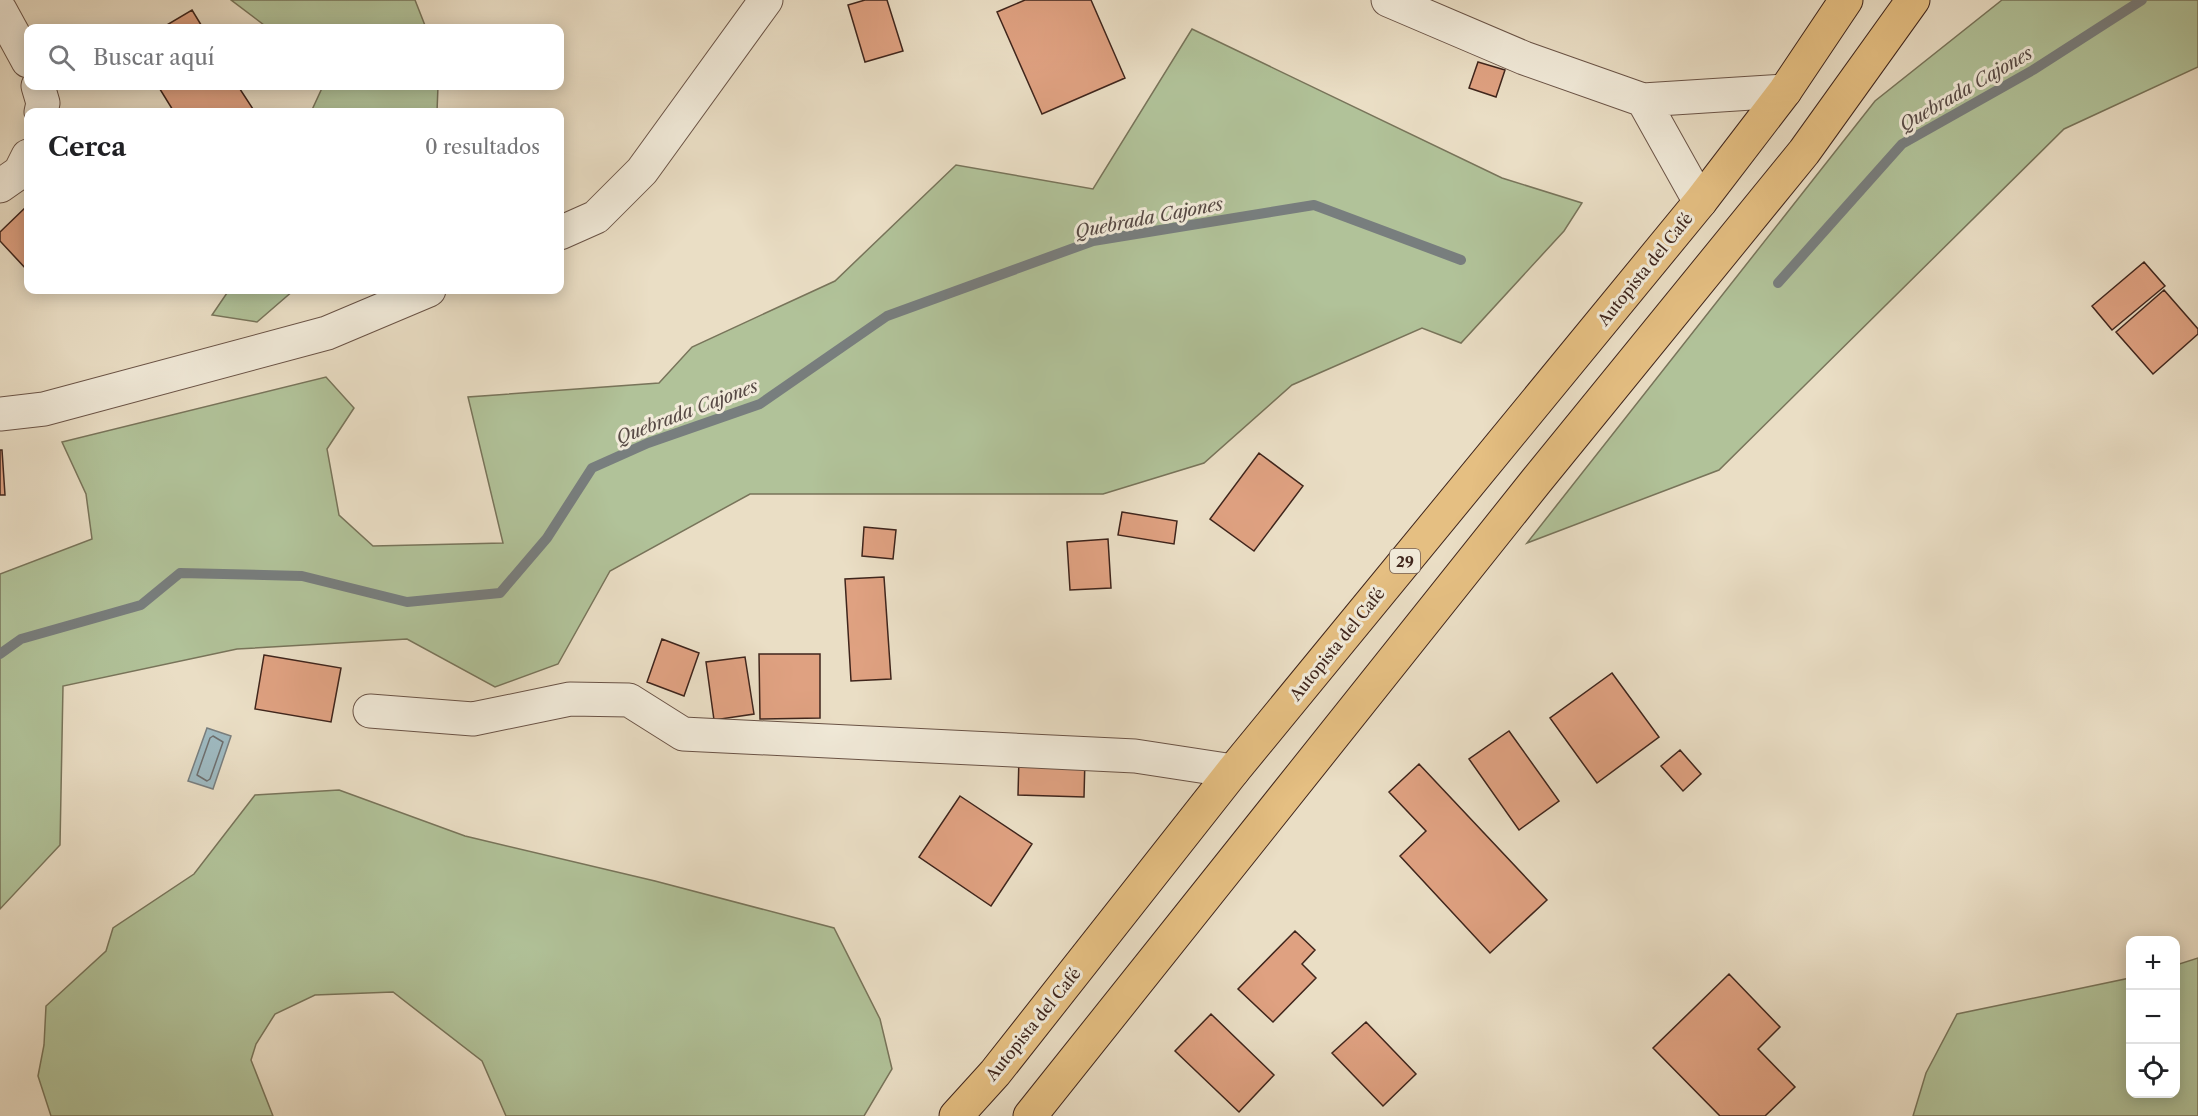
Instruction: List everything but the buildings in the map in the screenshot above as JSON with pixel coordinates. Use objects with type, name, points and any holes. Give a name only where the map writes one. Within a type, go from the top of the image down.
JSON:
[{"type":"highway","name":"Autopista del Café","points":[[956,1116],[995,1073],[1233,771],[1700,202],[1785,91],[1846,0]]},
{"type":"highway","points":[[1030,1116],[1537,480],[1804,152],[1913,0]]},
{"type":"street","points":[[564,231],[596,217],[642,171],[766,0]]},
{"type":"street","points":[[1388,0],[1524,58],[1643,100],[1785,91]]},
{"type":"street","points":[[0,10],[24,54]]},
{"type":"street","points":[[39,90],[42,108]]},
{"type":"street","points":[[1643,100],[1700,202]]},
{"type":"street","points":[[0,186],[20,172],[24,164]]},
{"type":"street","points":[[0,414],[44,409],[327,333],[420,294]]},
{"type":"street","points":[[370,711],[473,719],[570,699],[629,700],[682,734],[1135,756],[1233,771]]},
{"type":"green space","points":[[231,0],[415,0],[424,24],[263,24]]},
{"type":"green space","points":[[2002,0],[2198,0],[2198,67],[2064,129],[1719,470],[1527,543],[1875,101]]},
{"type":"green space","points":[[1192,29],[1502,178],[1582,203],[1564,231],[1461,343],[1422,328],[1292,385],[1204,463],[1103,494],[750,494],[610,571],[558,664],[495,687],[407,639],[237,649],[63,686],[60,845],[0,909],[0,574],[92,539],[86,494],[62,442],[326,377],[354,408],[327,449],[339,515],[373,546],[503,543],[468,397],[659,383],[692,347],[835,281],[956,165],[1093,189]]},
{"type":"green space","points":[[321,90],[438,90],[437,108],[313,108]]},
{"type":"green space","points":[[226,294],[289,294],[257,322],[212,315]]},
{"type":"green space","points":[[339,790],[465,836],[655,881],[834,928],[880,1019],[892,1069],[864,1116],[506,1116],[482,1061],[393,992],[315,995],[275,1014],[256,1044],[251,1060],[273,1116],[51,1116],[38,1076],[44,1045],[46,1006],[106,951],[113,928],[194,874],[255,795]]},
{"type":"green space","points":[[2198,958],[2198,1116],[1913,1116],[1926,1073],[1957,1014],[2126,979],[2126,1098],[2180,1098],[2180,964]]},
{"type":"water","points":[[207,728],[231,736],[213,789],[188,781]]},
{"type":"waterway","name":"Quebrada Cajones","points":[[1778,283],[1902,144],[2033,70],[2142,0]]},
{"type":"waterway","name":"Quebrada Cajones","points":[[0,654],[21,639],[141,605],[180,573],[302,576],[407,602],[500,593],[547,538],[592,468],[648,443],[760,404],[887,316],[1093,241],[1314,205],[1461,260]]}]
